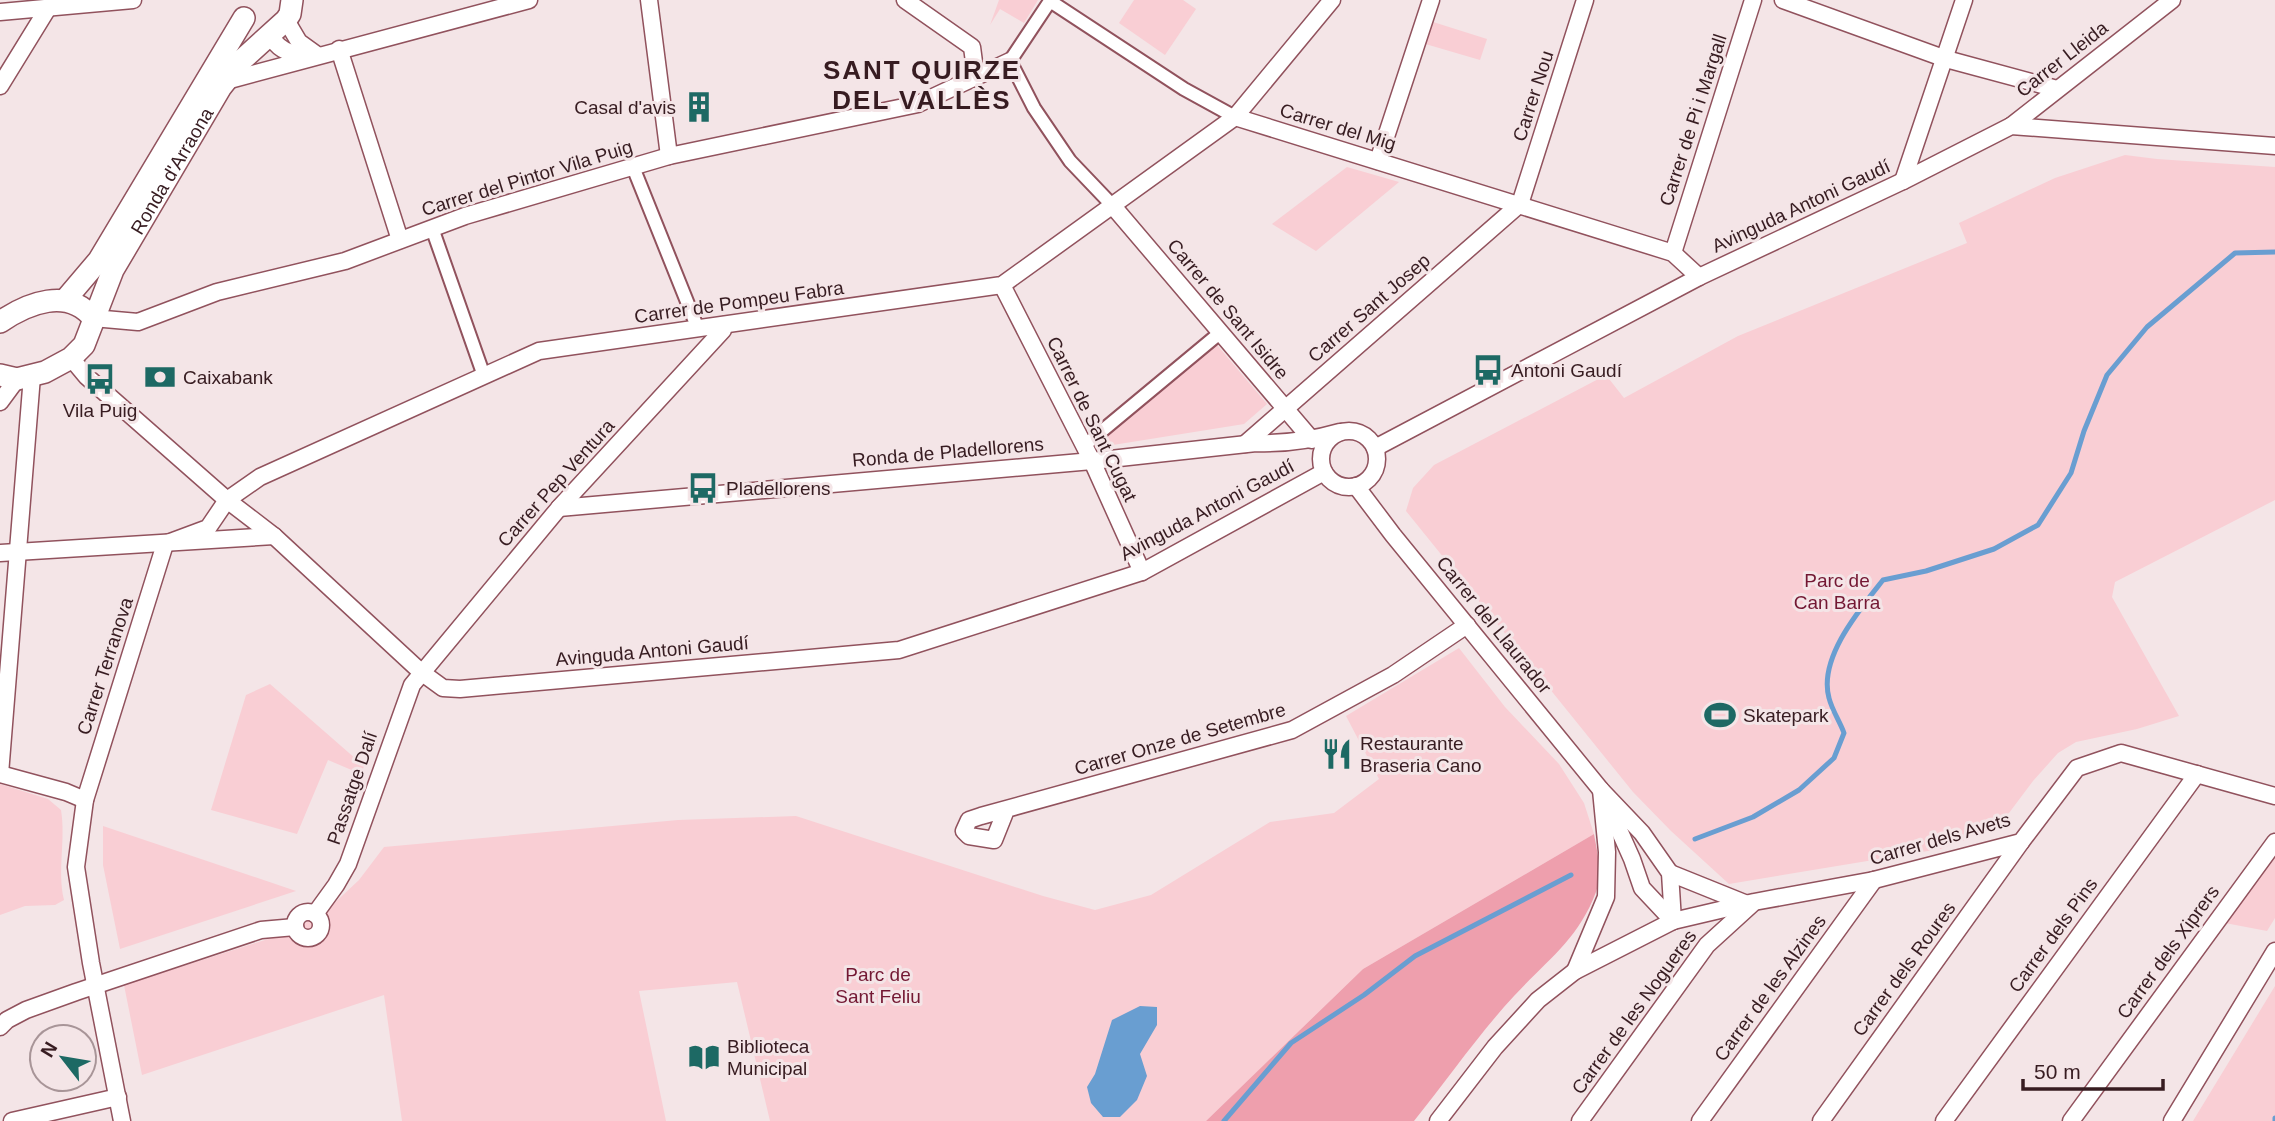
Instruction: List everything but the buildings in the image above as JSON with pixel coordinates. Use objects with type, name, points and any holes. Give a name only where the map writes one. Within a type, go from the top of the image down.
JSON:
[{"type":"street","points":[[0,12],[48,8],[67,3],[133,0]]},
{"type":"street","points":[[226,81],[529,0]]},
{"type":"street","points":[[649,0],[669,156]]},
{"type":"street","points":[[905,0],[972,47],[976,77]]},
{"type":"street","name":"Carrer de Pompeu Fabra","points":[[166,544],[208,528],[227,500],[260,477],[539,351],[1002,285],[1235,117],[1332,0]]},
{"type":"street","points":[[1378,161],[1431,0]]},
{"type":"street","name":"Carrer Nou","points":[[1520,204],[1585,0]]},
{"type":"street","name":"Carrer de Pi i Margall","points":[[1673,253],[1754,0]]},
{"type":"street","points":[[1783,0],[1946,59],[2057,89]]},
{"type":"street","points":[[1903,181],[1964,0]]},
{"type":"street","name":"Carrer del Mig","points":[[1010,61],[1050,1],[1184,89],[1235,117],[1673,253],[1699,277]]},
{"type":"street","name":"Carrer Lleida","points":[[2011,126],[2168,2]]},
{"type":"street","points":[[0,86],[48,8]]},
{"type":"street","name":"Ronda d'Arraona","points":[[65,300],[99,260],[243,9],[256,29],[269,33]]},
{"type":"street","points":[[289,10],[299,43],[317,55]]},
{"type":"street","name":"Ronda d'Arraona","points":[[71,358],[84,345],[113,270],[226,81],[243,59],[269,33],[276,30],[289,10]]},
{"type":"street","points":[[269,33],[274,43],[286,52],[317,55]]},
{"type":"street","points":[[338,50],[400,240]]},
{"type":"street","points":[[1010,61],[1034,108],[1070,161],[1112,205]]},
{"type":"street","name":"Carrer del Pintor Vila Puig","points":[[93,318],[138,322],[218,292],[345,261],[465,216],[669,156],[918,104],[1010,61]]},
{"type":"street","points":[[2011,126],[2275,146]]},
{"type":"street","name":"Avinguda Antoni Gaudí","points":[[1375,448],[1699,277],[1903,181],[2011,126]]},
{"type":"street","points":[[633,167],[698,329]]},
{"type":"street","name":"Carrer Sant Josep","points":[[1245,444],[1520,204]]},
{"type":"street","name":"Carrer de Sant Isidre","points":[[1112,205],[1312,440]]},
{"type":"street","points":[[432,228],[484,376]]},
{"type":"street","name":"Carrer de Sant Cugat","points":[[1002,285],[1092,461],[1142,572]]},
{"type":"street","points":[[0,322],[31,305],[49,300],[65,300],[86,309],[93,318]]},
{"type":"street","name":"Carrer Pep Ventura","points":[[421,672],[559,508],[723,330],[724,325]]},
{"type":"street","points":[[1084,445],[1220,332]]},
{"type":"street","points":[[0,402],[16,377],[56,368],[71,358]]},
{"type":"street","name":"Avinguda Antoni Gaudí","points":[[71,358],[86,376],[227,500],[274,536],[421,672],[443,688],[460,689],[899,650],[1142,572],[1324,472]]},
{"type":"street","points":[[16,377],[19,551],[0,774],[85,800]]},
{"type":"street","points":[[1340,432],[1362,434],[1375,448],[1377,462],[1374,471],[1368,479],[1356,486],[1336,484],[1324,472],[1322,453],[1331,437],[1340,432]]},
{"type":"street","name":"Ronda de Pladellorens","points":[[559,508],[1312,440],[1340,432]]},
{"type":"street","name":"Carrer del Llaurador","points":[[1356,486],[1601,790],[1642,834],[1670,873]]},
{"type":"street","points":[[0,553],[274,536]]},
{"type":"street","name":"Carrer Terranova","points":[[122,1121],[76,867],[85,800],[166,544]]},
{"type":"street","name":"Carrer Onze de Setembre","points":[[1006,810],[1293,730],[1393,675],[1467,625]]},
{"type":"street","name":"Passatge Dalí","points":[[97,985],[261,930],[295,927],[303,937],[314,937],[320,931],[321,925],[315,914],[348,864],[405,701],[421,672]]},
{"type":"street","name":"Carrer dels Avets","points":[[1438,1121],[1495,1046],[1538,1000],[1575,971],[1674,920],[1874,880],[2021,842],[2077,768],[2121,753],[2275,796]]},
{"type":"street","name":"Carrer dels Pins","points":[[1944,1121],[2197,774]]},
{"type":"street","points":[[1575,971],[1606,897],[1607,852],[1601,790]]},
{"type":"street","name":"Carrer del Llaurador","points":[[1601,790],[1642,888],[1674,920]]},
{"type":"street","name":"Carrer dels Roures","points":[[1821,1121],[2021,842]]},
{"type":"street","name":"Carrer dels Xiprers","points":[[2071,1121],[2275,842]]},
{"type":"street","points":[[1674,920],[1670,873],[1749,904]]},
{"type":"street","name":"Carrer de les Alzines","points":[[1700,1121],[1874,880]]},
{"type":"street","name":"Carrer de les Nogueres","points":[[1580,1121],[1707,945],[1749,904]]},
{"type":"street","points":[[2172,1121],[2275,951]]},
{"type":"street","points":[[0,1027],[26,1010],[97,985]]},
{"type":"street","points":[[12,1121],[118,1097]]},
{"type":"green space","points":[[999,0],[1038,0],[1024,23],[1000,9],[990,25]]},
{"type":"green space","points":[[1134,0],[1183,0],[1196,9],[1165,55],[1119,23]]},
{"type":"green space","points":[[1430,21],[1487,39],[1480,60],[1422,43]]},
{"type":"green space","name":"Parc de Can Barra","points":[[2125,155],[2275,167],[2275,500],[2115,582],[2112,597],[2179,716],[2137,729],[2076,742],[2058,753],[2009,813],[1965,840],[1940,849],[1729,884],[1633,792],[1406,511],[1413,488],[1434,465],[1606,375],[1624,398],[1738,336],[1967,243],[1959,223],[2055,178]]},
{"type":"green space","points":[[1347,167],[1399,182],[1316,251],[1272,224]]},
{"type":"green space","points":[[1217,345],[1267,404],[1244,424],[1094,448],[1101,438]]},
{"type":"green space","name":"Parc de Sant Feliu","points":[[1459,648],[1505,707],[1559,764],[1584,803],[1594,834],[1363,969],[1206,1121],[770,1121],[737,982],[639,991],[666,1121],[402,1121],[384,995],[142,1075],[124,985],[290,932],[327,910],[359,880],[384,847],[678,820],[796,816],[1043,896],[1095,910],[1151,895],[1270,822],[1334,813],[1379,779],[1346,716]]},
{"type":"green space","points":[[270,684],[364,766],[361,774],[328,760],[297,834],[211,810],[246,695]]},
{"type":"green space","points":[[0,784],[48,799],[61,810],[61,878],[64,900],[55,905],[25,906],[0,915]]},
{"type":"green space","points":[[103,826],[296,891],[120,949],[103,865]]},
{"type":"green space","points":[[2275,853],[2275,918],[2267,931],[2225,923]]},
{"type":"green space","points":[[2275,986],[2275,1121],[2193,1121]]},
{"type":"shaded area","points":[[1594,834],[1599,877],[1589,909],[1571,937],[1501,1011],[1414,1121],[1206,1121],[1363,969]]},
{"type":"water","points":[[1140,1006],[1157,1007],[1157,1025],[1140,1054],[1147,1076],[1137,1100],[1120,1117],[1103,1117],[1091,1103],[1087,1087],[1095,1074],[1112,1020]]},
{"type":"waterway","points":[[1695,839],[1753,817],[1799,790],[1834,758],[1844,733],[1829,698],[1827,683],[1830,667],[1843,635],[1883,580],[1926,571],[1994,549],[2038,525],[2071,473],[2084,431],[2107,375],[2147,327],[2235,253],[2275,252]]},
{"type":"waterway","points":[[1224,1121],[1291,1043],[1364,995],[1415,956],[1571,875]]},
{"type":"place","name":"Casal d'avis","points":[[699,107]]},
{"type":"place","name":"Antoni Gaudí","points":[[1488,370]]},
{"type":"place","name":"Caixabank","points":[[160,377]]},
{"type":"place","name":"Vila Puig","points":[[100,379]]},
{"type":"place","name":"Pladellorens","points":[[703,488]]},
{"type":"place","name":"Skatepark","points":[[1720,715]]},
{"type":"place","name":"Restaurante Braseria Cano","points":[[1337,754]]},
{"type":"place","name":"Biblioteca Municipal","points":[[704,1057]]},
{"type":"district","name":"SANT QUIRZE DEL VALLÈS","points":[[922,85]]}]
